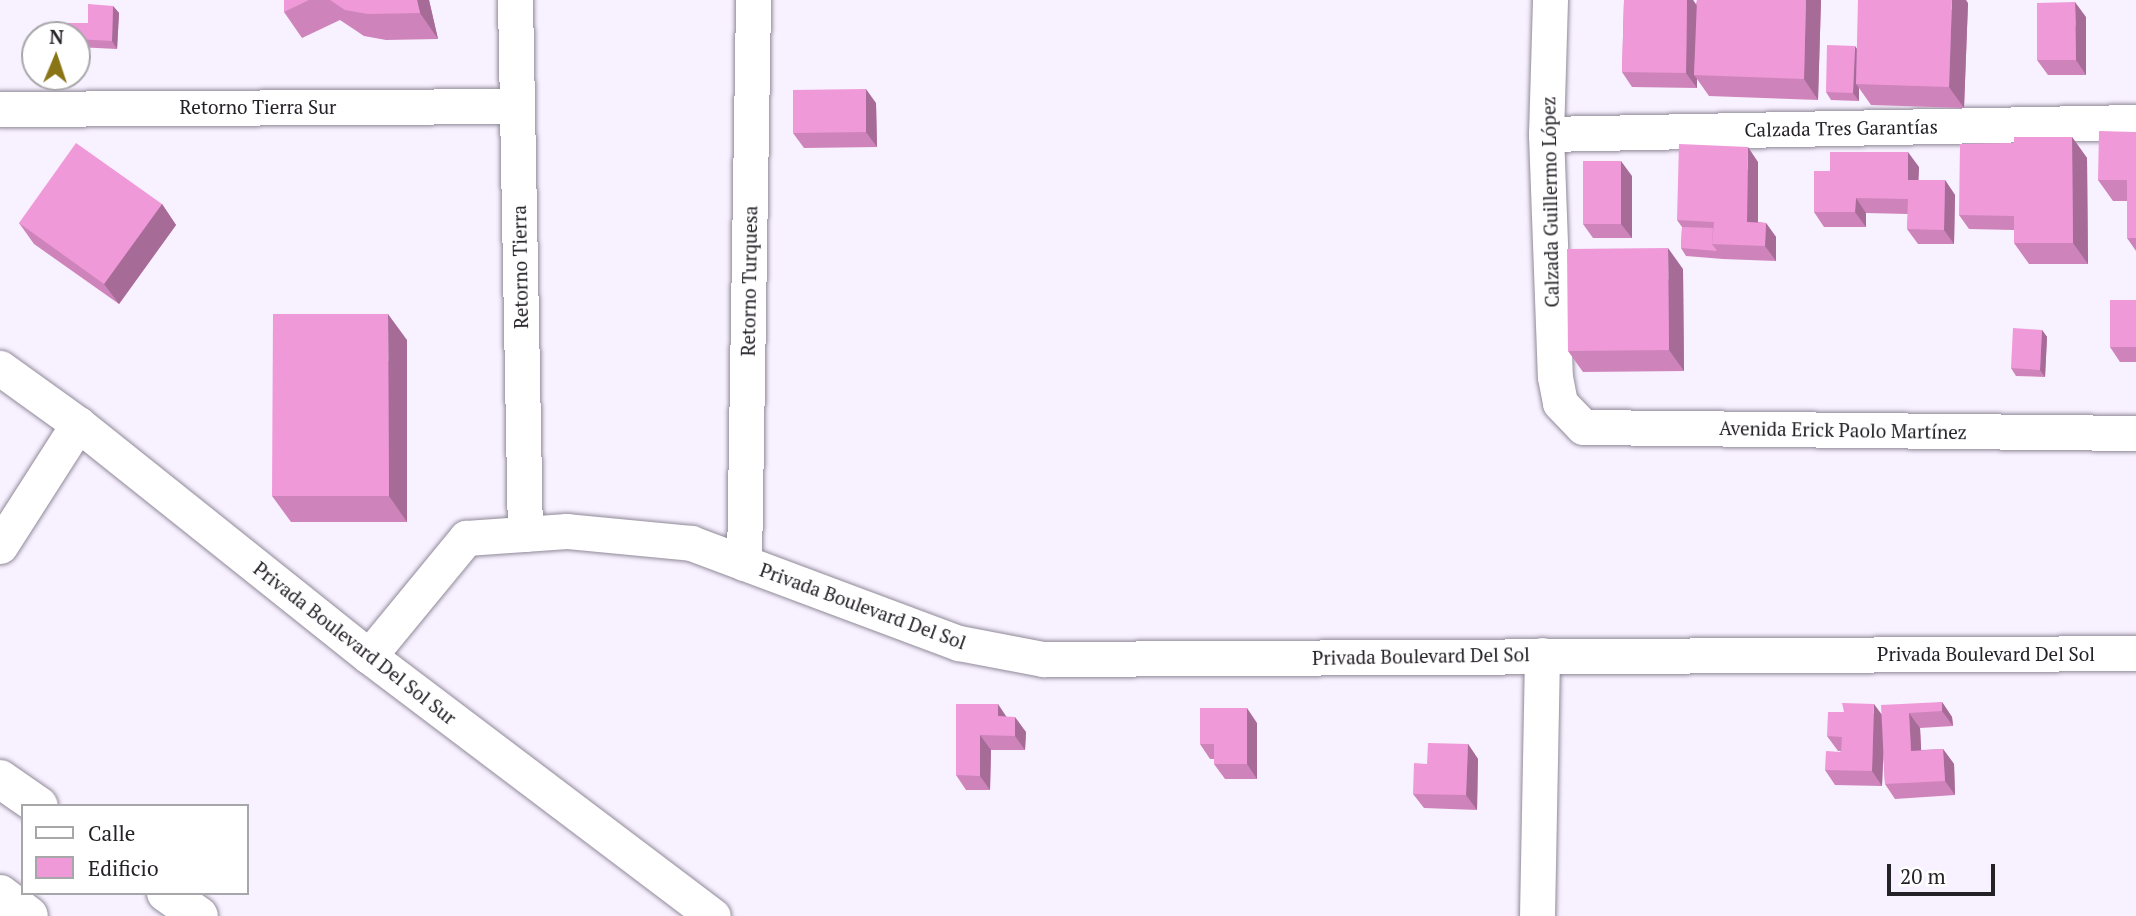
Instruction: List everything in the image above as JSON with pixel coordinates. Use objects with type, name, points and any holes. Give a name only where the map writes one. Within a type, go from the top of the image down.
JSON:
[{"type":"street","name":"Retorno Tierra","points":[[515,0],[525,534]]},
{"type":"street","name":"Retorno Turquesa","points":[[744,563],[753,0]]},
{"type":"street","name":"Calzada Guillermo López","points":[[1550,0],[1546,134],[1555,377],[1560,403]]},
{"type":"street","name":"Retorno Tierra Sur","points":[[0,109],[517,106]]},
{"type":"street","name":"Calzada Tres Garantías","points":[[1546,134],[2136,122]]},
{"type":"street","name":"Privada Boulevard Del Sol Sur","points":[[3,377],[78,424],[369,656],[713,916]]},
{"type":"street","name":"Avenida Erick Paolo Martínez","points":[[1560,403],[1583,427],[2136,433]]},
{"type":"street","points":[[0,546],[78,424]]},
{"type":"street","name":"Privada Boulevard Del Sol","points":[[369,656],[466,538],[568,531],[691,543],[959,643],[1043,659],[2136,653]]},
{"type":"street","name":"Privada Boulevard Del Sol","points":[[1537,916],[1542,655]]},
{"type":"street","points":[[0,779],[36,804]]},
{"type":"street","points":[[0,894],[29,916]]},
{"type":"street","points":[[169,895],[200,916]]},
{"type":"building","points":[[284,0],[309,0],[284,12]]},
{"type":"building","points":[[330,0],[417,0],[420,13],[368,14],[345,10]]},
{"type":"building","points":[[1624,0],[1687,0],[1686,73],[1622,72]]},
{"type":"building","points":[[1697,0],[1806,0],[1804,79],[1694,75]]},
{"type":"building","points":[[1858,0],[1952,0],[1949,87],[1856,84]]},
{"type":"building","points":[[2075,2],[2076,60],[2037,60],[2037,3]]},
{"type":"building","points":[[88,4],[113,6],[112,41],[91,40],[91,21],[88,21]]},
{"type":"building","points":[[1827,45],[1855,46],[1853,93],[1826,92]]},
{"type":"building","points":[[866,89],[866,132],[793,133],[793,90]]},
{"type":"building","points":[[2099,131],[2136,132],[2136,238],[2127,238],[2127,180],[2098,180]]},
{"type":"building","points":[[2014,137],[2072,137],[2073,243],[2014,243]]},
{"type":"building","points":[[76,143],[162,204],[104,284],[19,223]]},
{"type":"building","points":[[2014,143],[2014,216],[1959,215],[1960,144]]},
{"type":"building","points":[[1679,144],[1748,147],[1747,222],[1766,223],[1765,246],[1712,244],[1714,222],[1677,220]]},
{"type":"building","points":[[1830,152],[1908,152],[1908,180],[1945,180],[1944,230],[1907,229],[1908,199],[1856,198],[1855,212],[1814,212],[1814,171],[1830,171]]},
{"type":"building","points":[[1583,161],[1621,161],[1621,224],[1583,224]]},
{"type":"building","points":[[1682,227],[1713,228],[1712,244],[1717,251],[1681,248]]},
{"type":"building","points":[[1668,248],[1669,350],[1568,351],[1567,249]]},
{"type":"building","points":[[2110,300],[2136,300],[2136,347],[2110,347]]},
{"type":"building","points":[[273,314],[388,314],[389,496],[272,496]]},
{"type":"building","points":[[2013,328],[2042,330],[2040,370],[2011,368]]},
{"type":"building","points":[[1942,702],[1942,711],[1909,713],[1911,751],[1943,749],[1945,781],[1885,784],[1881,705]]},
{"type":"building","points":[[1842,703],[1874,704],[1872,771],[1825,770],[1826,751],[1841,752],[1842,737],[1827,736],[1828,712],[1844,712]]},
{"type":"building","points":[[956,704],[998,704],[998,716],[1015,717],[1015,736],[980,735],[980,776],[956,775]]},
{"type":"building","points":[[1200,708],[1247,708],[1247,764],[1214,764],[1214,744],[1200,744]]},
{"type":"building","points":[[1428,743],[1468,744],[1466,795],[1413,794],[1414,763],[1427,764]]}]
